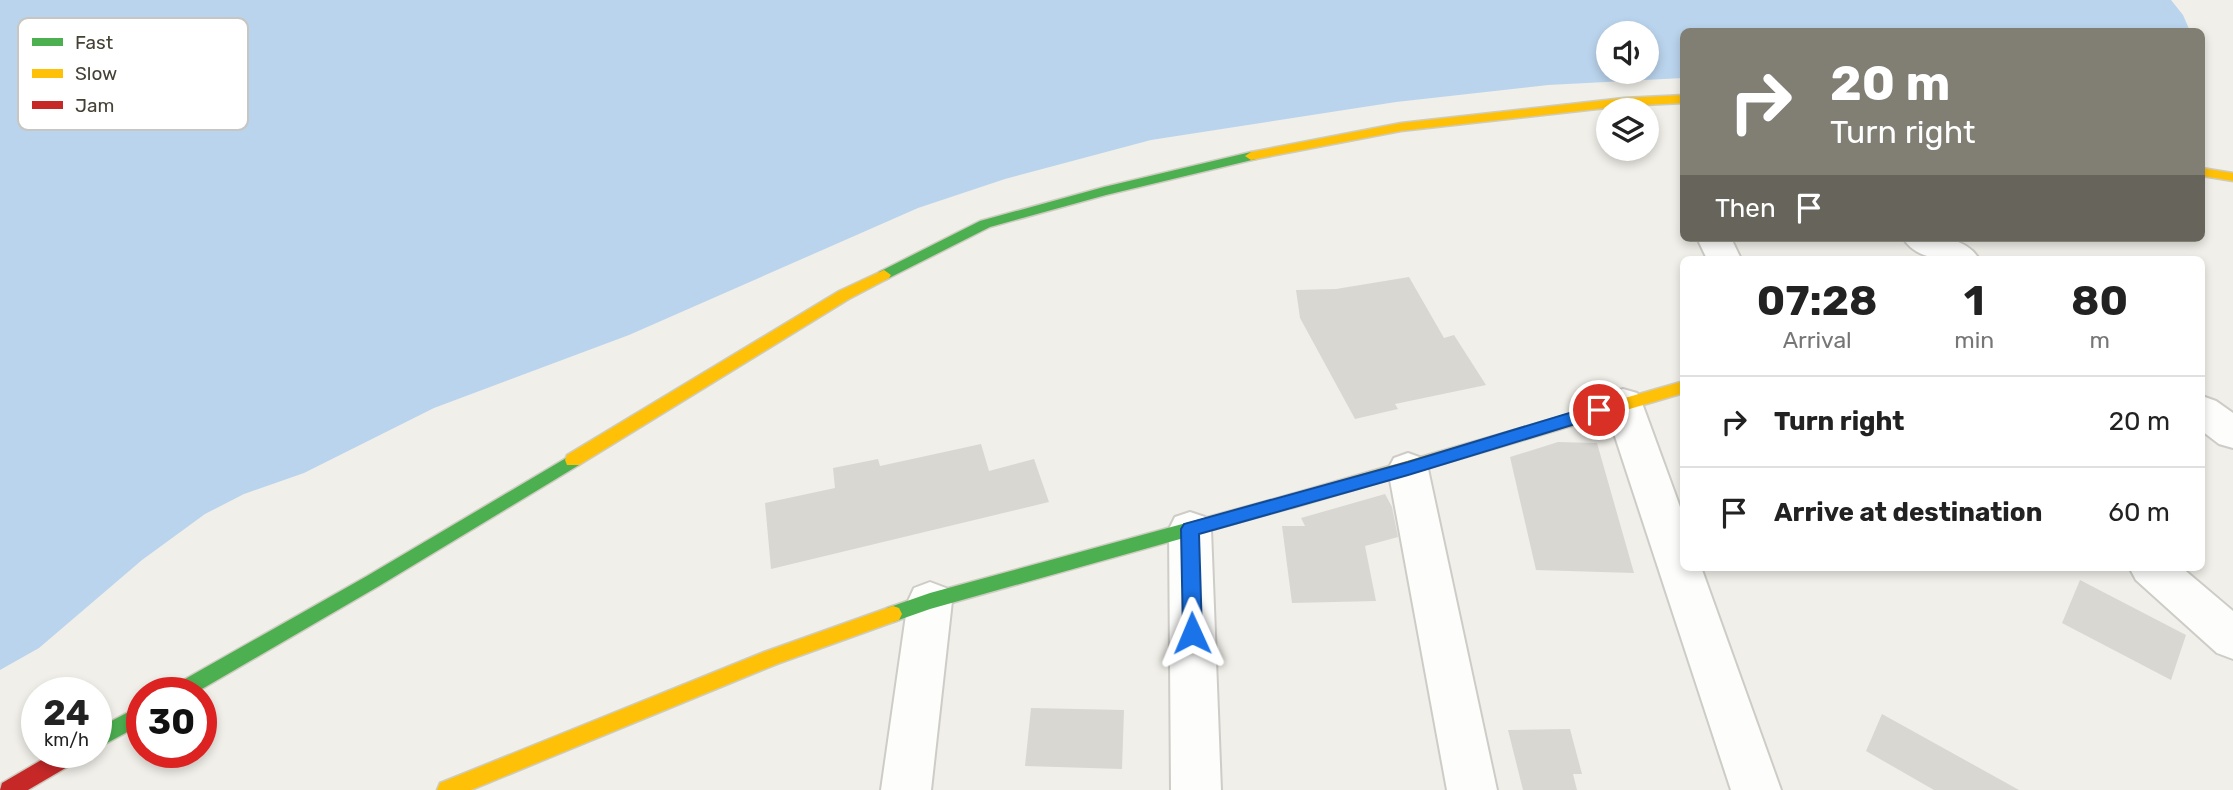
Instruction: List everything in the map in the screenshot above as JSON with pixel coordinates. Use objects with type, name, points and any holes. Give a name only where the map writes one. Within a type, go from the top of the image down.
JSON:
[{"type":"street","points":[[206,677],[373,581],[844,295],[985,224],[1104,191],[1280,149],[1401,127],[1624,102],[1680,99]]},
{"type":"street","points":[[2205,172],[2233,177]]},
{"type":"street","points":[[1930,242],[1954,251]]},
{"type":"street","points":[[447,790],[771,658],[930,601],[1408,469],[1680,388]]},
{"type":"street","points":[[1623,403],[1680,569]]},
{"type":"street","points":[[2205,413],[2233,433]]},
{"type":"street","points":[[1408,469],[1472,790]]},
{"type":"street","points":[[1190,529],[1196,790]]},
{"type":"street","points":[[1681,571],[1756,790]]},
{"type":"street","points":[[2156,571],[2233,639]]},
{"type":"street","points":[[906,790],[930,601]]},
{"type":"street","points":[[9,790],[47,768]]},
{"type":"water","points":[[0,0],[2171,0],[2183,15],[2189,28],[1680,28],[1680,78],[1659,79],[1659,21],[1596,21],[1596,83],[1548,85],[1396,102],[1151,140],[1005,179],[918,208],[629,335],[434,408],[304,473],[244,494],[205,514],[142,560],[39,648],[0,670]]},
{"type":"building","points":[[1409,277],[1444,338],[1454,335],[1486,385],[1395,404],[1398,409],[1355,419],[1300,318],[1296,290],[1336,289]]},
{"type":"building","points":[[1558,442],[1597,443],[1634,573],[1536,570],[1510,457]]},
{"type":"building","points":[[981,444],[989,471],[1034,459],[1049,502],[771,569],[765,503],[835,488],[833,468],[878,459],[880,466]]},
{"type":"building","points":[[1385,494],[1392,507],[1398,537],[1365,546],[1376,601],[1292,603],[1282,526],[1305,526],[1301,518]]},
{"type":"building","points":[[2080,580],[2186,635],[2171,680],[2062,623]]},
{"type":"building","points":[[1031,708],[1124,710],[1122,769],[1025,766]]},
{"type":"building","points":[[1882,714],[2019,790],[1934,790],[1866,751]]},
{"type":"building","points":[[1570,729],[1582,774],[1573,774],[1577,790],[1523,790],[1508,730]]},
{"type":"traffic: fast","points":[[884,275],[985,224],[1104,191],[1251,156]]},
{"type":"traffic: fast","points":[[206,677],[373,581],[573,460]]},
{"type":"traffic: fast","points":[[893,614],[930,601],[1292,501]]},
{"type":"traffic: fast","points":[[112,731],[126,723]]},
{"type":"traffic: slow","points":[[1251,156],[1401,127],[1624,102],[1680,99]]},
{"type":"traffic: slow","points":[[2205,172],[2233,177]]},
{"type":"traffic: slow","points":[[573,460],[844,295],[884,275]]},
{"type":"traffic: slow","points":[[1292,501],[1680,388]]},
{"type":"traffic: slow","points":[[447,790],[771,658],[893,614]]},
{"type":"traffic: jam","points":[[9,790],[47,768]]},
{"type":"route","points":[[1192,633],[1190,529],[1408,469],[1599,410]]}]
